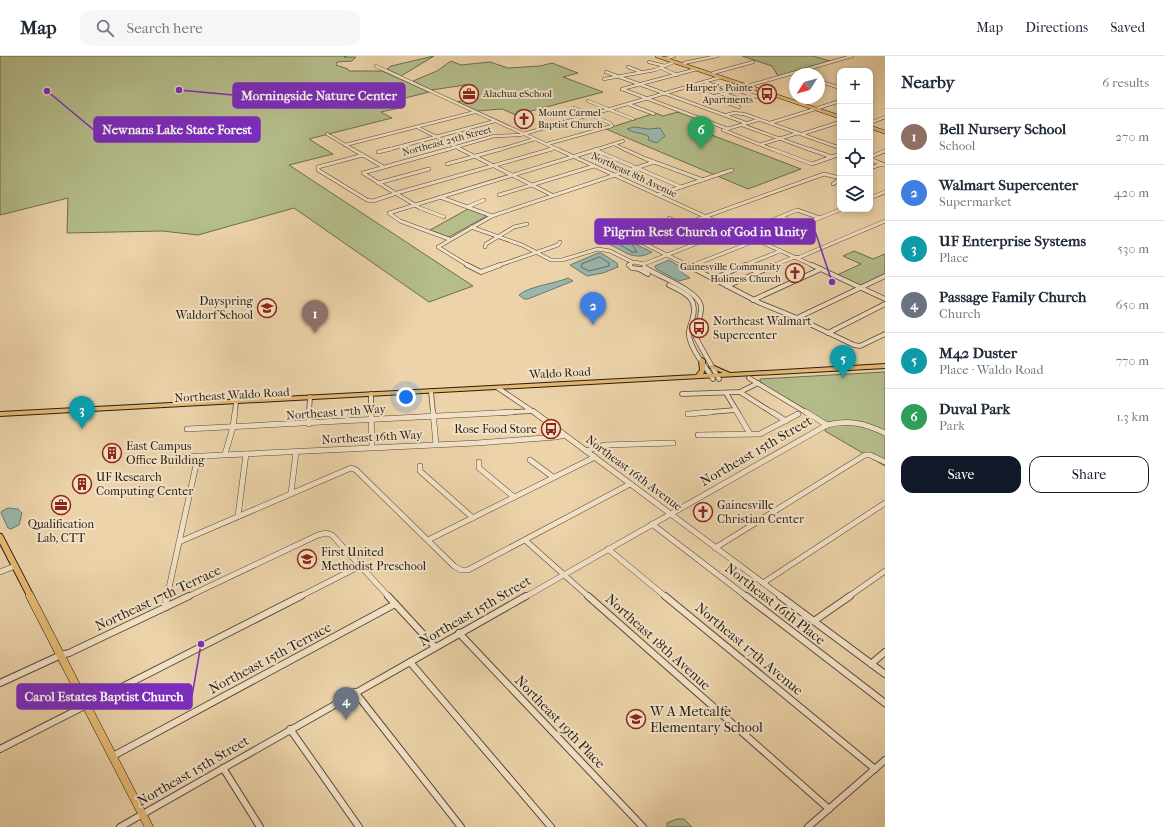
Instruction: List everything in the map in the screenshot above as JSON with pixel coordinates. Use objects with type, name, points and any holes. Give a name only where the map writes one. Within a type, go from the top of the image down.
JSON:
[{"type":"highway","points":[[696,377],[703,370],[702,360]]},
{"type":"highway","points":[[712,366],[720,371],[738,374]]},
{"type":"highway","name":"Waldo Road","points":[[431,393],[885,366]]},
{"type":"highway","name":"Waldo Road","points":[[466,393],[502,389],[696,377],[749,378],[885,370]]},
{"type":"highway","name":"Northeast Waldo Road","points":[[0,418],[18,415],[310,399],[431,393],[466,393]]},
{"type":"highway","name":"Northeast Waldo Road","points":[[0,414],[18,415]]},
{"type":"main road","points":[[657,56],[664,57],[837,115]]},
{"type":"main road","points":[[873,126],[885,131]]},
{"type":"main road","points":[[0,537],[149,827]]},
{"type":"street","points":[[664,57],[674,56]]},
{"type":"street","points":[[682,64],[717,56]]},
{"type":"street","points":[[813,68],[852,56]]},
{"type":"street","points":[[649,62],[665,66]]},
{"type":"street","points":[[604,79],[661,68],[676,62]]},
{"type":"street","points":[[712,73],[753,62]]},
{"type":"street","name":"Northeast 8th Avenue","points":[[376,66],[885,299]]},
{"type":"street","points":[[628,67],[641,72]]},
{"type":"street","points":[[661,68],[677,74]]},
{"type":"street","points":[[698,69],[622,89],[728,129]]},
{"type":"street","points":[[606,72],[832,157]]},
{"type":"street","points":[[750,86],[789,75]]},
{"type":"street","name":"Northeast 25th Street","points":[[378,183],[363,173],[382,166],[494,136],[515,136],[524,134],[723,77]]},
{"type":"street","points":[[704,82],[731,92]]},
{"type":"street","points":[[825,84],[837,87]]},
{"type":"street","points":[[687,87],[739,107]]},
{"type":"street","points":[[711,97],[737,90],[761,98]]},
{"type":"street","points":[[724,93],[748,102]]},
{"type":"street","points":[[588,101],[634,119]]},
{"type":"street","points":[[770,123],[837,102]]},
{"type":"street","points":[[628,104],[654,114]]},
{"type":"street","points":[[547,144],[612,126],[574,108]]},
{"type":"street","points":[[345,145],[475,112]]},
{"type":"street","points":[[725,116],[741,113],[837,147]]},
{"type":"street","points":[[873,123],[885,117]]},
{"type":"street","points":[[759,119],[724,130],[812,164],[837,155]]},
{"type":"street","points":[[378,152],[495,121]]},
{"type":"street","points":[[762,144],[837,123]]},
{"type":"street","points":[[417,127],[552,195]]},
{"type":"street","points":[[327,134],[382,166]]},
{"type":"street","points":[[447,164],[535,139]]},
{"type":"street","points":[[450,239],[400,221],[389,213],[412,204],[574,157],[623,141]]},
{"type":"street","points":[[614,144],[654,162],[703,180]]},
{"type":"street","points":[[363,155],[318,168],[318,170],[373,201],[554,148]]},
{"type":"street","points":[[595,150],[681,187]]},
{"type":"street","points":[[873,157],[885,151]]},
{"type":"street","points":[[873,159],[883,164]]},
{"type":"street","points":[[560,242],[558,245],[481,272],[473,269],[438,246],[497,214],[654,162]]},
{"type":"street","points":[[873,167],[883,164]]},
{"type":"street","points":[[499,195],[594,166]]},
{"type":"street","points":[[378,183],[429,169]]},
{"type":"street","points":[[657,195],[732,170]]},
{"type":"street","points":[[837,178],[826,173],[641,241],[643,244],[713,278],[753,300],[798,318],[857,346],[885,334]]},
{"type":"street","points":[[833,184],[837,181]]},
{"type":"street","points":[[378,183],[412,204],[444,217]]},
{"type":"street","points":[[873,197],[885,192]]},
{"type":"street","points":[[440,197],[492,216]]},
{"type":"street","points":[[467,207],[484,200]]},
{"type":"street","points":[[741,233],[797,210],[820,218]]},
{"type":"street","points":[[781,217],[802,225],[837,211]]},
{"type":"street","points":[[669,218],[684,225]]},
{"type":"street","points":[[727,286],[885,221]]},
{"type":"street","points":[[642,223],[661,233]]},
{"type":"street","points":[[485,247],[486,244],[514,227],[527,224]]},
{"type":"street","points":[[471,227],[522,245],[551,260],[562,260],[598,249],[610,251],[630,263],[642,265],[697,298],[701,306],[696,338],[712,366],[715,377]]},
{"type":"street","points":[[416,231],[420,228]]},
{"type":"street","points":[[639,269],[642,265],[651,260],[732,229]]},
{"type":"street","points":[[690,267],[757,240]]},
{"type":"street","points":[[713,278],[780,251]]},
{"type":"street","points":[[630,263],[628,266],[630,268],[639,269],[690,297],[694,301],[695,306],[688,332],[689,336],[702,360],[715,377]]},
{"type":"street","points":[[753,300],[821,269]]},
{"type":"street","points":[[798,318],[885,276]]},
{"type":"street","points":[[828,333],[885,304]]},
{"type":"street","points":[[692,320],[698,321]]},
{"type":"street","points":[[749,378],[827,425]]},
{"type":"street","points":[[682,394],[740,392],[758,383]]},
{"type":"street","name":"Northeast 16th Avenue","points":[[502,389],[885,674]]},
{"type":"street","points":[[726,392],[750,434]]},
{"type":"street","points":[[740,392],[786,421]]},
{"type":"street","points":[[431,393],[436,444]]},
{"type":"street","points":[[371,396],[372,447]]},
{"type":"street","points":[[309,424],[310,399]]},
{"type":"street","points":[[225,454],[233,427],[236,403]]},
{"type":"street","points":[[688,414],[735,410]]},
{"type":"street","name":"Northeast 17th Way","points":[[187,430],[533,411]]},
{"type":"street","points":[[698,435],[760,434],[798,414]]},
{"type":"street","name":"Northeast 15th Street","points":[[120,827],[827,425],[844,421],[870,426],[885,433]]},
{"type":"street","name":"Northeast 16th Way","points":[[181,457],[484,442],[556,437],[564,435]]},
{"type":"street","points":[[586,451],[604,444],[672,443]]},
{"type":"street","points":[[291,493],[296,452]]},
{"type":"street","points":[[238,516],[246,454]]},
{"type":"street","points":[[715,548],[865,455],[869,455],[885,462]]},
{"type":"street","points":[[166,607],[166,592],[179,542],[198,456]]},
{"type":"street","points":[[428,540],[594,457]]},
{"type":"street","points":[[530,460],[553,478]]},
{"type":"street","points":[[479,462],[479,468],[514,497]]},
{"type":"street","points":[[420,466],[420,471],[473,518]]},
{"type":"street","points":[[179,542],[350,468],[356,470],[454,566],[463,570],[474,567],[630,484]]},
{"type":"street","points":[[763,583],[885,503]]},
{"type":"street","name":"Northeast 16th Place","points":[[652,524],[885,703]]},
{"type":"street","name":"Northeast 17th Terrace","points":[[0,683],[61,655],[69,653],[318,535],[325,533],[332,535],[360,566]]},
{"type":"street","name":"Northeast 18th Avenue","points":[[525,540],[829,809]]},
{"type":"street","name":"Northeast 17th Avenue","points":[[608,549],[875,769]]},
{"type":"street","points":[[0,572],[15,566]]},
{"type":"street","points":[[0,749],[360,566],[435,647]]},
{"type":"street","points":[[814,621],[885,571]]},
{"type":"street","name":"Northeast 15th Terrace","points":[[113,756],[395,604]]},
{"type":"street","name":"Northeast 19th Place","points":[[459,633],[643,827]]},
{"type":"street","points":[[871,664],[885,652]]},
{"type":"street","points":[[410,662],[551,827]]},
{"type":"street","points":[[355,692],[461,827]]},
{"type":"street","points":[[290,729],[360,827]]},
{"type":"street","points":[[808,827],[885,760]]},
{"type":"street","points":[[224,768],[260,827]]},
{"type":"green space","points":[[0,56],[347,56],[344,57],[356,57],[352,61],[337,62],[336,65],[348,69],[349,71],[382,71],[429,92],[389,102],[399,108],[381,112],[392,118],[309,139],[333,154],[289,165],[473,286],[429,302],[294,208],[198,235],[162,231],[67,233],[68,198],[0,215]]},
{"type":"green space","points":[[434,56],[401,76],[387,69],[391,66]]},
{"type":"green space","points":[[742,56],[813,56],[830,61],[806,68],[789,68],[789,73],[778,76],[772,66]]},
{"type":"green space","points":[[451,61],[461,65],[490,62],[508,68],[540,66],[552,63],[578,73],[563,77],[603,92],[516,115],[502,109],[477,111],[457,102],[470,99],[479,91],[465,85],[431,90],[413,81],[437,71]]},
{"type":"green space","points":[[678,112],[703,121],[688,126],[801,169],[748,189],[606,129],[655,113],[663,116]]},
{"type":"green space","points":[[468,209],[487,216],[449,237],[430,230]]},
{"type":"green space","points":[[854,251],[873,259],[885,254],[885,275],[862,286],[837,275],[861,264],[843,256]]},
{"type":"green space","points":[[885,372],[885,466],[825,431],[829,423],[760,383],[760,379]]},
{"type":"green space","points":[[677,819],[684,819],[692,827],[667,827],[667,823]]},
{"type":"water","points":[[634,127],[649,129],[660,128],[665,136],[657,143],[648,140],[649,137],[647,135],[627,129]]},
{"type":"water","points":[[625,235],[632,237],[635,244],[652,252],[645,255],[634,256],[606,243]]},
{"type":"water","points":[[601,253],[617,263],[618,267],[603,273],[587,276],[570,265]]},
{"type":"water","points":[[669,260],[684,269],[681,272],[690,278],[679,281],[656,269],[655,266]]},
{"type":"water","points":[[568,278],[573,281],[528,299],[524,299],[519,295],[529,289]]},
{"type":"water","points":[[8,508],[18,509],[22,513],[19,525],[11,529],[8,528],[1,513]]},
{"type":"place","name":"Morningside Nature Center","points":[[179,90]]},
{"type":"place","name":"Newnans Lake State Forest","points":[[47,91]]},
{"type":"place","name":"Alachua eSchool","points":[[469,94]]},
{"type":"place","name":"Harper's Pointe Apartments","points":[[767,94]]},
{"type":"place","name":"Mount Carmel Baptist Church","points":[[524,119]]},
{"type":"place","name":"Duval Park","points":[[701,149]]},
{"type":"place","name":"Gainesville Community Holiness Church","points":[[795,273]]},
{"type":"place","name":"Pilgrim Rest Church of God in Unity","points":[[832,282]]},
{"type":"place","name":"Dayspring Waldorf School","points":[[267,308]]},
{"type":"place","name":"Walmart Supercenter","points":[[593,325]]},
{"type":"place","name":"Northeast Walmart Supercenter","points":[[699,328]]},
{"type":"place","name":"Bell Nursery School","points":[[315,333]]},
{"type":"place","name":"M42 Duster","points":[[843,378]]},
{"type":"place","name":"UF Enterprise Systems","points":[[82,429]]},
{"type":"place","name":"Rose Food Store","points":[[551,429]]},
{"type":"place","name":"East Campus Office Building","points":[[112,453]]},
{"type":"place","name":"UF Research Computing Center","points":[[82,484]]},
{"type":"place","name":"Qualification Lab, CTT","points":[[61,505]]},
{"type":"place","name":"Gainesville Christian Center","points":[[703,512]]},
{"type":"place","name":"First United Methodist Preschool","points":[[307,559]]},
{"type":"place","name":"Carol Estates Baptist Church","points":[[201,644]]},
{"type":"place","name":"W A Metcalfe Elementary School","points":[[636,719]]},
{"type":"place","name":"Passage Family Church","points":[[346,720]]}]
